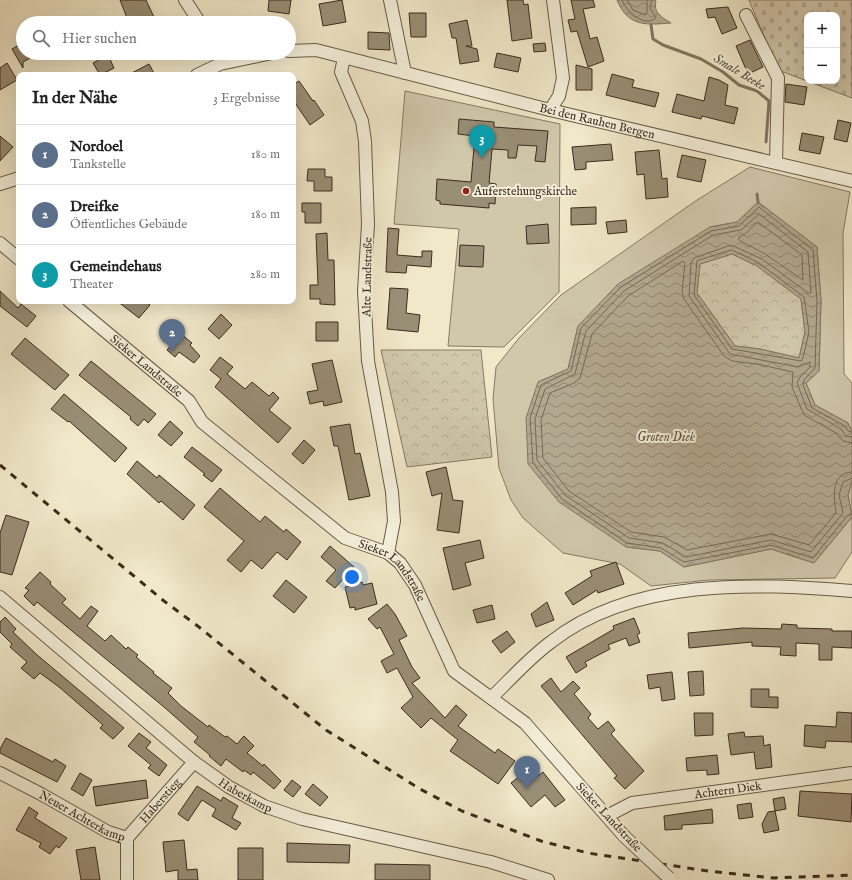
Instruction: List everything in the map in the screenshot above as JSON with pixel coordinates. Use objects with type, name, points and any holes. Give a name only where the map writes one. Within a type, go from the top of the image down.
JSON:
[{"type":"street","points":[[185,0],[195,16]]},
{"type":"street","points":[[390,0],[405,73]]},
{"type":"street","points":[[550,110],[559,96],[563,78],[553,0]]},
{"type":"street","points":[[746,15],[778,78],[776,163]]},
{"type":"street","points":[[296,51],[316,50],[344,58]]},
{"type":"street","name":"Bei den Rauhen Bergen","points":[[344,58],[550,110],[852,181]]},
{"type":"street","name":"Alte Landstraße","points":[[344,58],[341,72],[362,121],[365,141],[368,224],[364,291],[368,361],[392,492],[394,521],[388,553]]},
{"type":"street","points":[[201,72],[216,60]]},
{"type":"street","points":[[0,184],[16,179]]},
{"type":"street","points":[[0,243],[16,256]]},
{"type":"street","name":"Sieker Landstraße","points":[[73,304],[189,401],[202,422],[345,538],[388,553],[400,563],[415,585],[454,671],[525,723],[624,836],[670,879]]},
{"type":"street","points":[[491,698],[551,642],[574,626],[627,602],[661,594],[728,587],[799,587],[852,591]]},
{"type":"street","name":"Haberkamp","points":[[0,597],[194,762],[229,788],[264,806],[296,817],[491,862],[548,880]]},
{"type":"street","name":"Haberstieg","points":[[127,838],[194,762]]},
{"type":"street","name":"Neuer Achterkamp","points":[[0,773],[41,794],[108,832],[127,838],[127,880]]},
{"type":"street","name":"Achtern Diek","points":[[607,816],[632,803],[852,773]]},
{"type":"green space","points":[[749,0],[852,0],[852,98],[815,84],[840,84],[840,12],[804,12],[804,80],[778,70]]},
{"type":"green space","points":[[405,91],[560,124],[559,292],[504,347],[448,346],[459,229],[394,224]]},
{"type":"green space","points":[[750,167],[850,192],[843,233],[844,374],[852,383],[852,432],[848,423],[815,405],[806,383],[819,371],[821,301],[817,247],[758,202],[737,222],[710,227],[578,326],[568,369],[538,382],[626,547],[660,551],[684,567],[771,549],[814,563],[852,517],[852,552],[835,578],[709,580],[651,586],[620,564],[563,553],[523,518],[511,500],[499,468],[493,399],[496,367],[519,338],[561,295],[697,200]]},
{"type":"green space","points":[[732,254],[757,266],[801,299],[805,332],[799,358],[760,349],[735,346],[697,293],[700,264]]},
{"type":"green space","points":[[381,350],[481,350],[492,457],[407,467]]},
{"type":"green space","points":[[852,481],[852,517],[848,495]]},
{"type":"water","points":[[617,0],[654,0],[656,1],[655,5],[657,12],[671,23],[646,24],[632,20],[621,9]]},
{"type":"water","name":"Groten Diek","points":[[758,202],[817,247],[821,301],[819,371],[806,383],[815,405],[848,423],[852,432],[852,481],[848,495],[852,517],[814,563],[771,549],[684,567],[660,551],[626,547],[559,502],[528,464],[526,418],[538,382],[568,369],[578,326],[618,284],[710,227],[737,222]],"holes":[[[732,254],[757,266],[801,299],[805,332],[799,358],[760,349],[735,346],[697,293],[700,264]]]},
{"type":"building","points":[[120,0],[146,0],[154,16],[126,16]]},
{"type":"building","points":[[269,0],[291,0],[289,14],[268,11]]},
{"type":"building","points":[[342,0],[346,22],[323,26],[319,4]]},
{"type":"building","points":[[507,0],[523,0],[524,5],[528,4],[532,38],[512,41]]},
{"type":"building","points":[[571,0],[593,0],[595,7],[583,9],[590,39],[597,37],[604,61],[588,67],[577,31],[571,32],[568,20],[575,19]]},
{"type":"building","points":[[728,7],[737,28],[722,34],[715,17],[708,18],[706,9]]},
{"type":"building","points":[[409,13],[426,13],[426,37],[411,37]]},
{"type":"building","points":[[467,20],[472,46],[466,46],[477,49],[479,61],[460,64],[456,38],[452,38],[449,24]]},
{"type":"building","points":[[368,32],[389,33],[390,50],[368,49]]},
{"type":"building","points":[[750,40],[763,67],[748,74],[736,46]]},
{"type":"building","points":[[545,43],[546,51],[534,52],[533,44]]},
{"type":"building","points":[[16,47],[16,56],[12,49]]},
{"type":"building","points":[[497,53],[521,58],[518,72],[494,67]]},
{"type":"building","points":[[18,60],[27,60],[23,62],[23,68]]},
{"type":"building","points":[[99,60],[110,60],[114,68],[106,72],[98,72],[93,63]]},
{"type":"building","points":[[7,63],[16,81],[0,90],[0,68]]},
{"type":"building","points":[[149,64],[153,72],[134,72]]},
{"type":"building","points":[[576,65],[592,69],[592,90],[576,90]]},
{"type":"building","points":[[612,74],[634,80],[632,87],[659,93],[655,107],[606,95]]},
{"type":"building","points":[[709,77],[728,85],[725,105],[738,108],[734,124],[702,116],[701,119],[672,112],[677,94],[704,101]]},
{"type":"building","points":[[299,81],[324,115],[310,125],[296,104],[296,83]]},
{"type":"building","points":[[786,84],[807,87],[804,105],[785,102]]},
{"type":"building","points":[[459,119],[494,122],[494,127],[548,131],[545,162],[535,161],[537,146],[518,145],[516,158],[508,158],[508,150],[492,149],[489,183],[496,184],[495,204],[489,203],[489,208],[440,204],[440,201],[436,200],[437,179],[471,182],[475,136],[458,134]]},
{"type":"building","points":[[838,120],[851,123],[847,142],[834,139]]},
{"type":"building","points":[[802,133],[824,137],[820,154],[799,150]]},
{"type":"building","points":[[0,136],[13,147],[0,161]]},
{"type":"building","points":[[611,144],[613,160],[586,162],[586,169],[575,170],[572,147]]},
{"type":"building","points":[[659,150],[662,179],[667,178],[668,197],[646,199],[644,174],[637,175],[635,152]]},
{"type":"building","points":[[682,155],[706,160],[701,182],[677,177]]},
{"type":"building","points":[[308,169],[325,169],[325,177],[332,177],[332,191],[314,191],[314,181],[307,181]]},
{"type":"building","points":[[302,203],[321,203],[321,223],[305,223],[305,212],[302,212]]},
{"type":"building","points":[[596,207],[596,224],[571,225],[571,208]]},
{"type":"building","points":[[626,220],[627,232],[608,234],[606,222]]},
{"type":"building","points":[[548,224],[549,243],[527,244],[526,226]]},
{"type":"building","points":[[388,228],[399,229],[397,255],[422,257],[422,251],[432,251],[431,267],[407,265],[406,273],[386,272]]},
{"type":"building","points":[[327,233],[328,260],[334,260],[335,305],[320,304],[320,299],[310,299],[310,285],[318,285],[316,234]]},
{"type":"building","points":[[460,245],[484,246],[483,267],[459,266]]},
{"type":"building","points":[[390,288],[408,289],[406,313],[420,315],[418,332],[387,329]]},
{"type":"building","points":[[0,291],[18,308],[21,304],[36,316],[27,327],[0,306]]},
{"type":"building","points":[[121,304],[149,304],[150,305],[139,318]]},
{"type":"building","points":[[221,314],[232,325],[219,339],[208,329]]},
{"type":"building","points":[[316,322],[338,322],[338,341],[316,341]]},
{"type":"building","points":[[181,334],[192,343],[190,345],[200,356],[194,363],[179,352],[175,357],[167,350]]},
{"type":"building","points":[[25,338],[69,375],[55,390],[11,354]]},
{"type":"building","points":[[220,357],[233,367],[227,374],[245,389],[252,382],[269,396],[273,392],[279,398],[269,410],[291,428],[278,443],[215,387],[221,379],[210,370]]},
{"type":"building","points":[[332,360],[342,402],[324,406],[323,401],[310,404],[307,392],[318,390],[312,364]]},
{"type":"building","points":[[91,361],[156,414],[148,423],[144,419],[138,426],[130,419],[131,417],[79,375]]},
{"type":"building","points":[[64,394],[127,448],[115,462],[69,421],[68,422],[51,409]]},
{"type":"building","points":[[170,421],[183,433],[171,446],[158,435]]},
{"type":"building","points":[[350,424],[355,454],[360,453],[370,496],[349,500],[338,446],[334,446],[330,427]]},
{"type":"building","points":[[304,440],[315,450],[303,464],[292,454]]},
{"type":"building","points":[[192,447],[222,470],[212,482],[203,475],[205,474],[184,457]]},
{"type":"building","points":[[137,461],[157,478],[159,475],[195,505],[183,520],[161,501],[159,503],[127,474]]},
{"type":"building","points":[[446,467],[453,500],[463,501],[459,533],[437,530],[442,493],[432,496],[426,472]]},
{"type":"building","points":[[220,488],[260,522],[265,516],[284,532],[286,529],[301,542],[287,560],[277,552],[262,569],[251,560],[241,572],[227,560],[244,541],[204,507]]},
{"type":"building","points":[[6,515],[29,522],[12,575],[0,572],[0,533]]},
{"type":"building","points":[[480,540],[484,558],[465,563],[471,585],[453,590],[443,548]]},
{"type":"building","points":[[330,546],[354,567],[335,588],[326,581],[336,570],[321,557]]},
{"type":"building","points":[[616,562],[624,584],[598,593],[597,590],[573,605],[565,593],[592,576],[590,571]]},
{"type":"building","points":[[40,572],[66,599],[62,603],[80,619],[91,606],[98,611],[87,626],[105,641],[111,635],[126,649],[128,647],[138,655],[136,657],[172,688],[168,693],[181,706],[208,727],[209,725],[237,744],[244,736],[254,746],[247,753],[263,766],[264,764],[281,781],[274,789],[253,772],[251,775],[244,770],[243,772],[226,759],[221,766],[194,742],[198,737],[164,707],[37,602],[34,606],[24,596],[29,590],[25,588]]},
{"type":"building","points":[[286,580],[307,597],[294,613],[273,596]]},
{"type":"building","points":[[362,582],[363,585],[372,583],[377,604],[355,610],[355,607],[350,608],[345,587]]},
{"type":"building","points":[[547,602],[554,620],[536,627],[531,614]]},
{"type":"building","points":[[387,604],[395,614],[407,636],[399,640],[412,667],[420,678],[412,683],[445,718],[456,705],[467,715],[458,726],[495,753],[498,749],[515,761],[498,784],[450,751],[458,740],[431,718],[421,728],[401,708],[413,697],[397,668],[387,673],[381,661],[394,654],[380,627],[377,629],[368,619]]},
{"type":"building","points":[[492,605],[495,619],[477,623],[473,610]]},
{"type":"building","points":[[5,617],[16,629],[13,632],[36,654],[124,728],[113,739],[100,728],[103,725],[59,687],[40,673],[34,679],[21,668],[27,662],[10,647],[12,644],[0,632],[0,622]]},
{"type":"building","points":[[634,618],[640,633],[637,635],[640,642],[629,646],[626,638],[608,645],[610,649],[585,662],[587,666],[576,673],[566,657],[614,629],[613,626]]},
{"type":"building","points":[[782,624],[797,625],[797,628],[852,631],[852,648],[832,647],[832,660],[819,660],[819,644],[796,643],[796,656],[780,655],[781,647],[752,646],[752,642],[689,648],[688,633],[743,628],[781,629]]},
{"type":"building","points":[[507,631],[515,642],[501,653],[492,641]]},
{"type":"building","points":[[703,671],[704,695],[690,696],[688,672]]},
{"type":"building","points":[[672,672],[675,699],[662,701],[660,687],[649,689],[647,675]]},
{"type":"building","points":[[551,678],[561,692],[573,681],[580,688],[574,694],[591,714],[588,718],[598,729],[608,721],[615,730],[611,734],[644,771],[625,789],[614,778],[617,776],[541,686]]},
{"type":"building","points":[[751,689],[769,689],[769,697],[778,697],[778,708],[751,707]]},
{"type":"building","points":[[837,712],[852,713],[852,742],[826,741],[825,748],[804,746],[805,725],[836,727]]},
{"type":"building","points":[[694,713],[713,713],[713,735],[695,736]]},
{"type":"building","points":[[744,732],[745,737],[763,736],[764,746],[770,744],[772,767],[756,769],[754,752],[731,755],[728,734]]},
{"type":"building","points":[[139,733],[151,742],[146,748],[167,765],[159,776],[148,768],[151,765],[128,746]]},
{"type":"building","points":[[6,738],[53,762],[55,759],[66,766],[57,782],[0,753],[0,749]]},
{"type":"building","points":[[717,755],[719,774],[707,775],[707,770],[687,771],[686,758]]},
{"type":"building","points":[[543,772],[565,800],[555,807],[545,795],[531,807],[511,783],[524,773],[531,781]]},
{"type":"building","points":[[80,773],[92,780],[83,796],[71,789]]},
{"type":"building","points":[[146,780],[148,798],[96,806],[93,787]]},
{"type":"building","points":[[292,780],[301,787],[293,797],[284,790]]},
{"type":"building","points":[[313,784],[328,797],[320,806],[305,794]]},
{"type":"building","points":[[197,786],[221,801],[223,797],[238,806],[232,818],[241,823],[236,830],[212,816],[216,809],[202,800],[188,821],[178,814]]},
{"type":"building","points":[[800,791],[852,794],[851,822],[798,816]]},
{"type":"building","points":[[784,797],[786,809],[775,811],[773,799]]},
{"type":"building","points":[[751,803],[753,817],[739,819],[737,805]]},
{"type":"building","points":[[29,807],[38,813],[35,818],[67,838],[59,848],[56,846],[50,854],[39,847],[41,843],[16,830]]},
{"type":"building","points":[[712,809],[713,823],[682,825],[682,829],[665,830],[664,816]]},
{"type":"building","points":[[775,811],[779,830],[764,833],[762,824],[768,812]]},
{"type":"building","points":[[184,840],[187,870],[197,869],[198,880],[178,880],[178,870],[166,872],[163,842]]},
{"type":"building","points":[[287,843],[350,845],[349,863],[287,862]]},
{"type":"building","points":[[95,847],[100,880],[81,880],[76,850]]},
{"type":"building","points":[[238,848],[263,848],[263,880],[238,880]]},
{"type":"building","points":[[375,864],[430,865],[430,880],[375,880]]},
{"type":"waterway","name":"Smale Beeke","points":[[651,25],[653,39],[663,45],[701,59],[723,72],[739,85],[757,91],[769,101],[766,142]]},
{"type":"waterway","name":"Smale Beeke","points":[[757,194],[758,202]]},
{"type":"railway","points":[[0,465],[164,601],[199,627],[326,730],[420,789],[462,811],[541,841],[588,853],[708,871],[774,878],[852,875]]},
{"type":"place","name":"Gemeindehaus","points":[[482,158]]},
{"type":"place","name":"Auferstehungskirche","points":[[466,191]]},
{"type":"place","name":"Dreifke","points":[[172,352]]},
{"type":"place","name":"Nordoel","points":[[527,789]]}]
